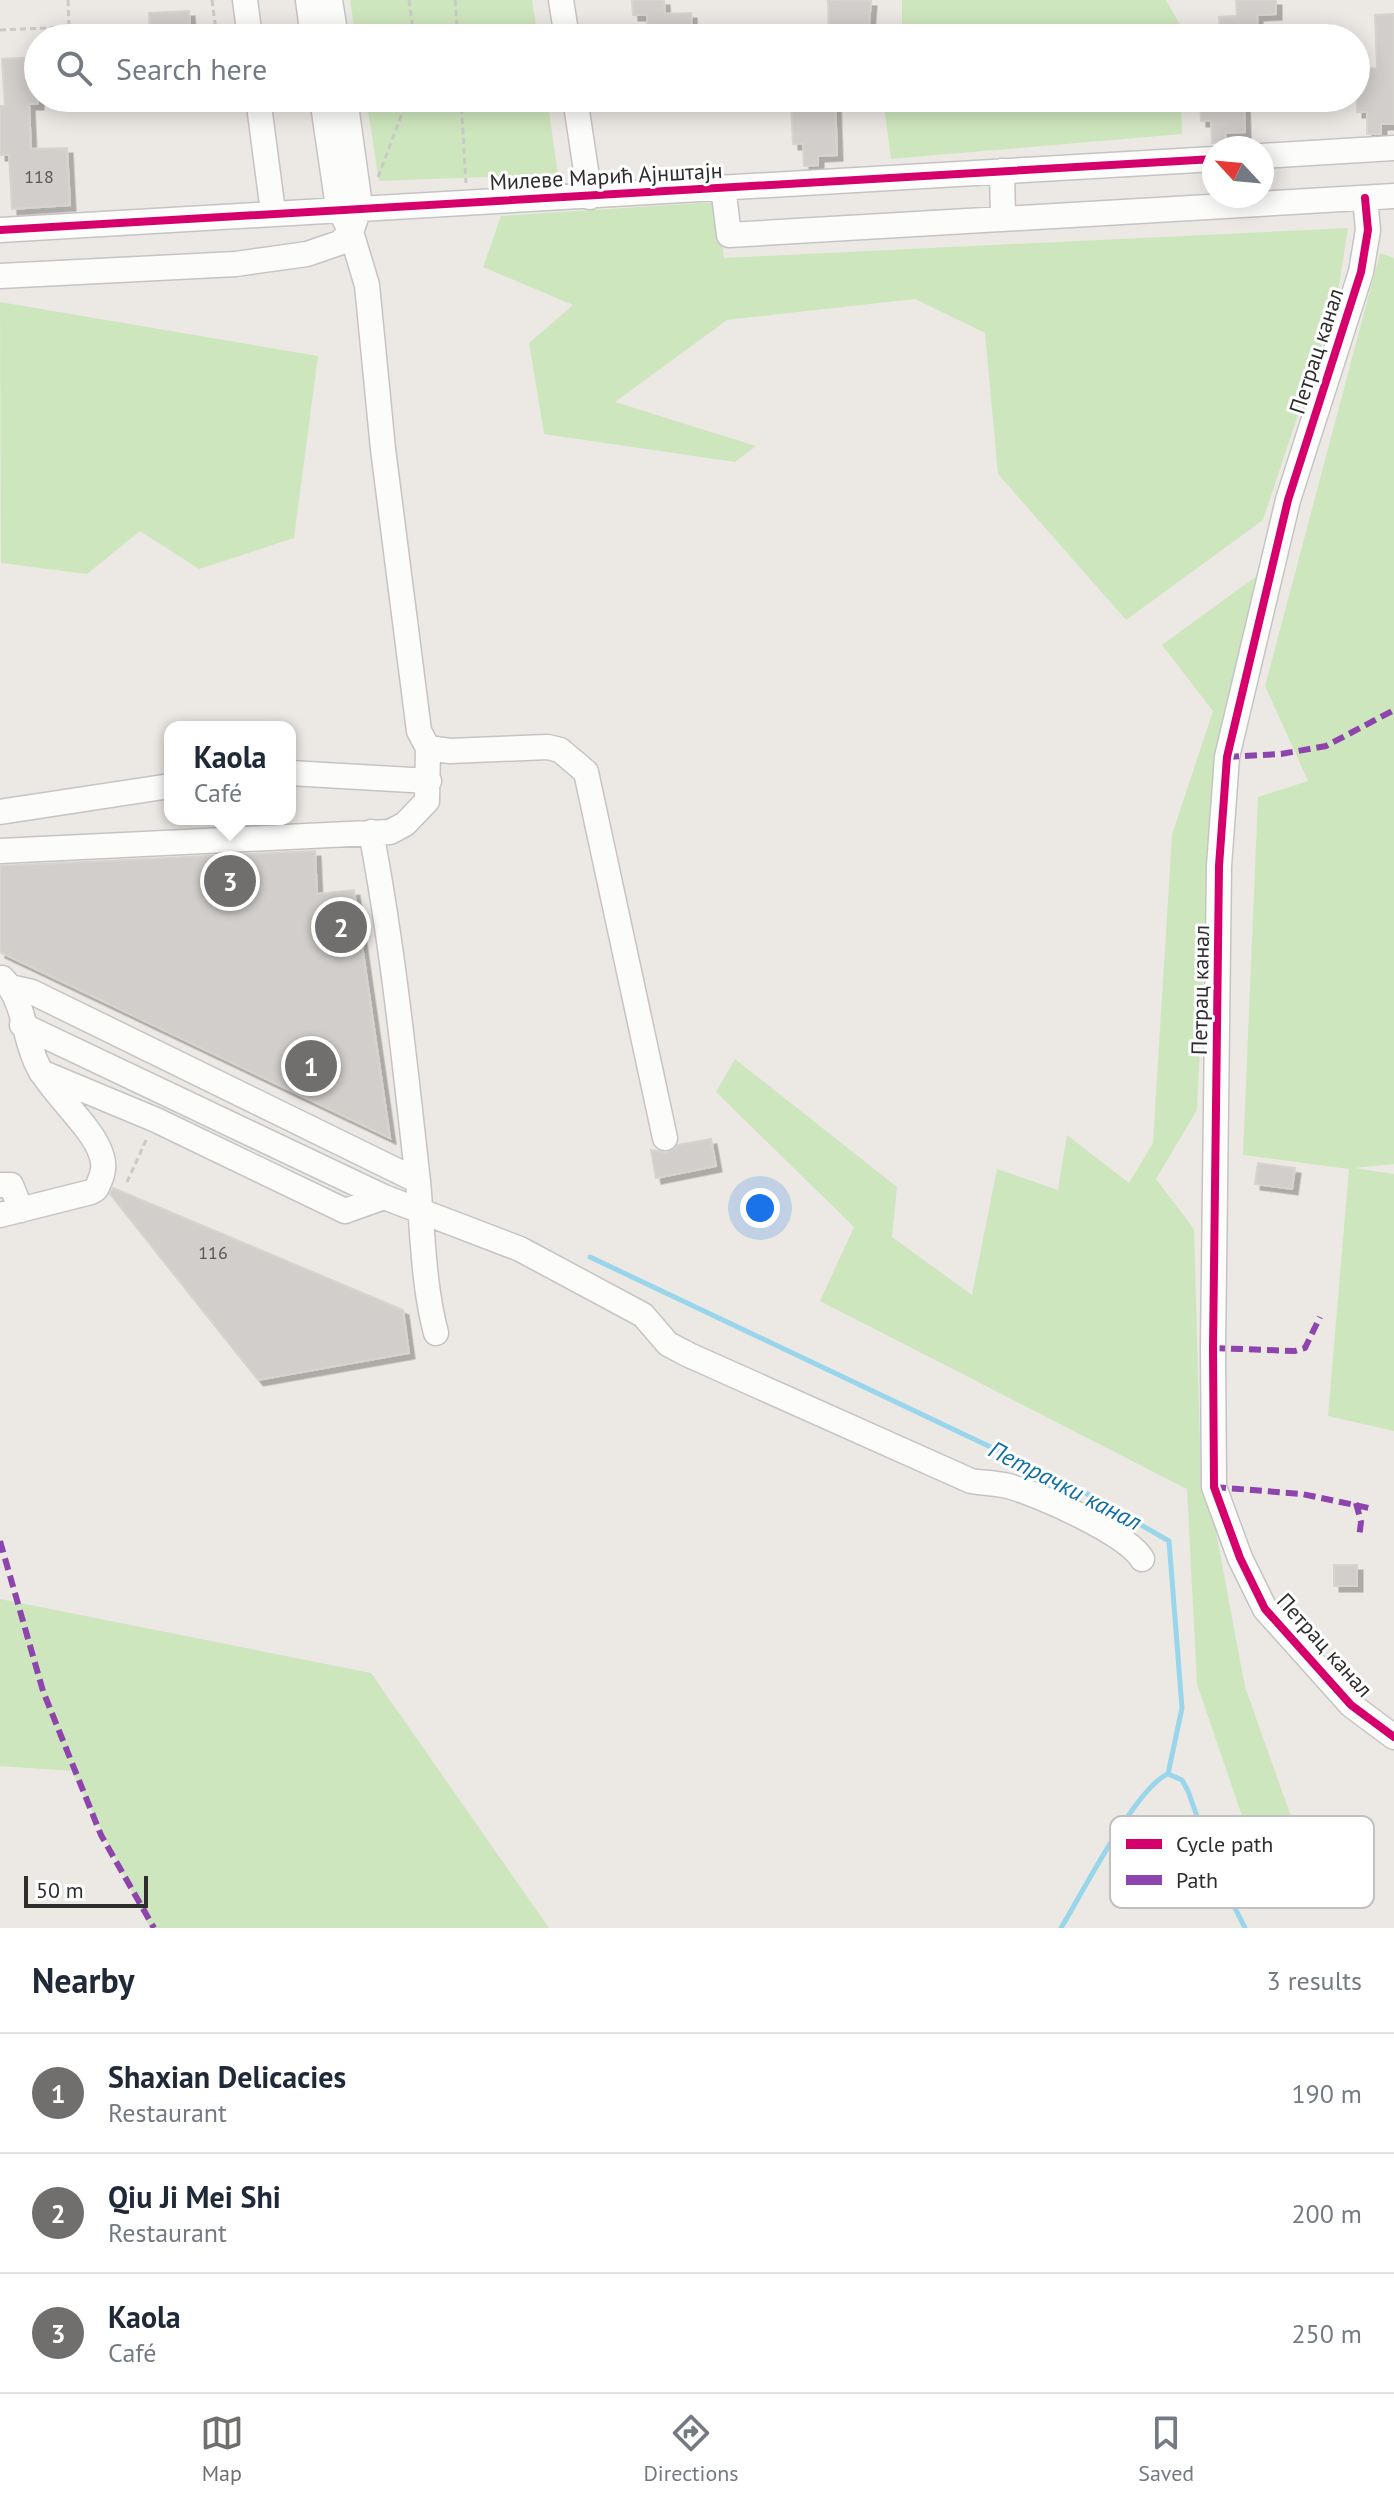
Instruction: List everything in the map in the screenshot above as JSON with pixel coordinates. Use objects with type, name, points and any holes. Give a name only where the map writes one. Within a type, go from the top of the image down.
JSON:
[{"type":"street","points":[[245,0],[248,24]]},
{"type":"street","points":[[308,0],[311,24]]},
{"type":"street","points":[[330,0],[334,24]]},
{"type":"street","points":[[561,0],[565,24]]},
{"type":"street","points":[[260,112],[273,212]]},
{"type":"street","points":[[325,112],[349,207]]},
{"type":"street","points":[[0,851],[390,832],[405,824],[427,801],[428,748],[419,731],[383,449],[367,285],[351,232],[346,112]]},
{"type":"street","points":[[577,112],[590,197]]},
{"type":"street","points":[[1274,155],[1394,148]]},
{"type":"street","name":"Милеве Марић Ајнштајн","points":[[0,230],[349,207],[590,197],[1202,160]]},
{"type":"street","points":[[1002,171],[1003,218]]},
{"type":"street","points":[[723,187],[729,235],[1394,196]]},
{"type":"street","name":"Петрац канал","points":[[1365,198],[1368,230],[1361,272],[1288,500],[1227,757],[1219,866],[1213,1302],[1214,1487],[1240,1558],[1265,1609],[1351,1705],[1394,1737]]},
{"type":"street","points":[[0,276],[264,261],[328,248],[351,232]]},
{"type":"street","points":[[428,748],[450,751],[548,747],[560,750],[586,772],[665,1138]]},
{"type":"street","points":[[296,773],[429,781]]},
{"type":"street","points":[[0,812],[164,787]]},
{"type":"street","points":[[371,832],[382,886],[418,1181],[429,1305],[436,1333]]},
{"type":"street","points":[[5,982],[32,992],[418,1181]]},
{"type":"street","points":[[0,1185],[11,1185],[10,1213],[91,1192],[103,1175],[103,1161],[95,1141],[41,1072],[27,1044],[17,997],[5,982]]},
{"type":"street","points":[[22,1025],[384,1197],[520,1249],[643,1315],[668,1344],[689,1355],[971,1481],[1008,1486],[1116,1533],[1136,1547],[1142,1559]]},
{"type":"street","points":[[41,1072],[156,1120],[345,1211],[384,1197]]},
{"type":"path","points":[[68,0],[69,24]]},
{"type":"path","points":[[212,0],[215,24]]},
{"type":"path","points":[[409,0],[412,24]]},
{"type":"path","points":[[455,0],[457,24]]},
{"type":"path","points":[[0,30],[24,29]]},
{"type":"path","points":[[375,182],[402,112]]},
{"type":"path","points":[[462,112],[468,202]]},
{"type":"path","points":[[371,177],[381,186]]},
{"type":"green space","points":[[350,0],[532,0],[536,24],[354,24]]},
{"type":"green space","points":[[902,0],[1166,0],[1179,24],[902,24]]},
{"type":"green space","points":[[368,112],[549,112],[558,174],[379,181]]},
{"type":"green space","points":[[885,112],[1181,112],[1182,134],[891,159]]},
{"type":"green space","points":[[717,202],[724,258],[1348,228],[1337,298],[1263,520],[1126,620],[998,474],[985,333],[915,299],[727,320],[615,402],[756,446],[735,462],[544,434],[529,343],[573,305],[483,267],[501,216]]},
{"type":"green space","points":[[1380,253],[1394,258],[1394,1164],[1354,1168],[1394,1174],[1394,1431],[1328,1416],[1349,1169],[1243,1155],[1258,797],[1308,781],[1265,686]]},
{"type":"green space","points":[[0,302],[318,356],[294,538],[199,569],[140,531],[87,574],[1,563]]},
{"type":"green space","points":[[1258,575],[1211,817],[1197,1110],[1156,1179],[1194,1229],[1200,1446],[1245,1687],[1291,1816],[1242,1816],[1197,1684],[1187,1489],[820,1301],[854,1227],[716,1092],[735,1059],[897,1187],[892,1237],[972,1295],[997,1169],[1058,1190],[1067,1135],[1129,1183],[1153,1143],[1172,835],[1213,711],[1162,645]]},
{"type":"green space","points":[[0,1599],[371,1673],[549,1928],[150,1928],[72,1771],[0,1766]]},
{"type":"building","points":[[632,0],[664,0],[665,14],[691,13],[691,24],[647,24],[647,15],[633,15]]},
{"type":"building","points":[[828,0],[871,1],[869,24],[829,24]]},
{"type":"building","points":[[1236,0],[1276,0],[1276,14],[1257,15],[1257,24],[1219,24],[1219,17],[1237,16]]},
{"type":"building","points":[[189,11],[190,24],[149,24],[149,13]]},
{"type":"building","points":[[1394,14],[1394,124],[1381,124],[1381,134],[1367,134],[1370,68],[1377,68],[1375,15]]},
{"type":"building","points":[[24,58],[24,112],[29,112],[31,149],[67,148],[70,205],[12,209],[9,155],[0,155],[0,106],[5,106],[2,59]]},
{"type":"building","points":[[792,112],[835,112],[837,155],[818,156],[818,165],[804,166],[803,144],[793,144]]},
{"type":"building","points":[[1201,112],[1244,112],[1245,132],[1212,136],[1211,121],[1201,121]]},
{"type":"building","points":[[315,851],[317,894],[354,890],[390,1138],[0,952],[0,866]]},
{"type":"building","points":[[711,1139],[716,1166],[656,1178],[651,1150],[667,1153],[678,1145]]},
{"type":"building","points":[[1258,1163],[1295,1168],[1292,1189],[1255,1184]]},
{"type":"building","points":[[113,1188],[403,1310],[409,1353],[258,1380],[110,1194]]},
{"type":"building","points":[[1334,1565],[1357,1565],[1357,1586],[1334,1586]]},
{"type":"waterway","name":"Петрачки канал","points":[[590,1257],[1075,1487],[1169,1541],[1182,1708],[1168,1774]]},
{"type":"waterway","name":"Петрачки канал","points":[[1168,1774],[1182,1780],[1197,1816]]},
{"type":"waterway","points":[[1128,1816],[1155,1783],[1168,1774]]},
{"type":"waterway","points":[[1061,1928],[1110,1844]]},
{"type":"waterway","name":"Петрачки канал","points":[[1235,1908],[1245,1928]]},
{"type":"marked path","points":[[1227,757],[1281,754],[1326,746],[1394,710]]},
{"type":"marked path","points":[[1213,1348],[1295,1351],[1305,1348],[1320,1317]]},
{"type":"marked path","points":[[1214,1487],[1302,1494],[1369,1508]]},
{"type":"marked path","points":[[1356,1503],[1361,1522],[1359,1538]]},
{"type":"marked path","points":[[0,1541],[43,1691],[101,1835],[154,1928]]},
{"type":"cycle path","points":[[0,230],[1202,160]]},
{"type":"cycle path","points":[[1365,198],[1368,230],[1361,272],[1288,500],[1227,757],[1219,866],[1214,1487],[1240,1558],[1265,1609],[1351,1705],[1394,1737]]},
{"type":"place","name":"Kaola","points":[[230,881]]},
{"type":"place","name":"Qiu Ji Mei Shi","points":[[341,927]]},
{"type":"place","name":"Shaxian Delicacies","points":[[311,1066]]}]
